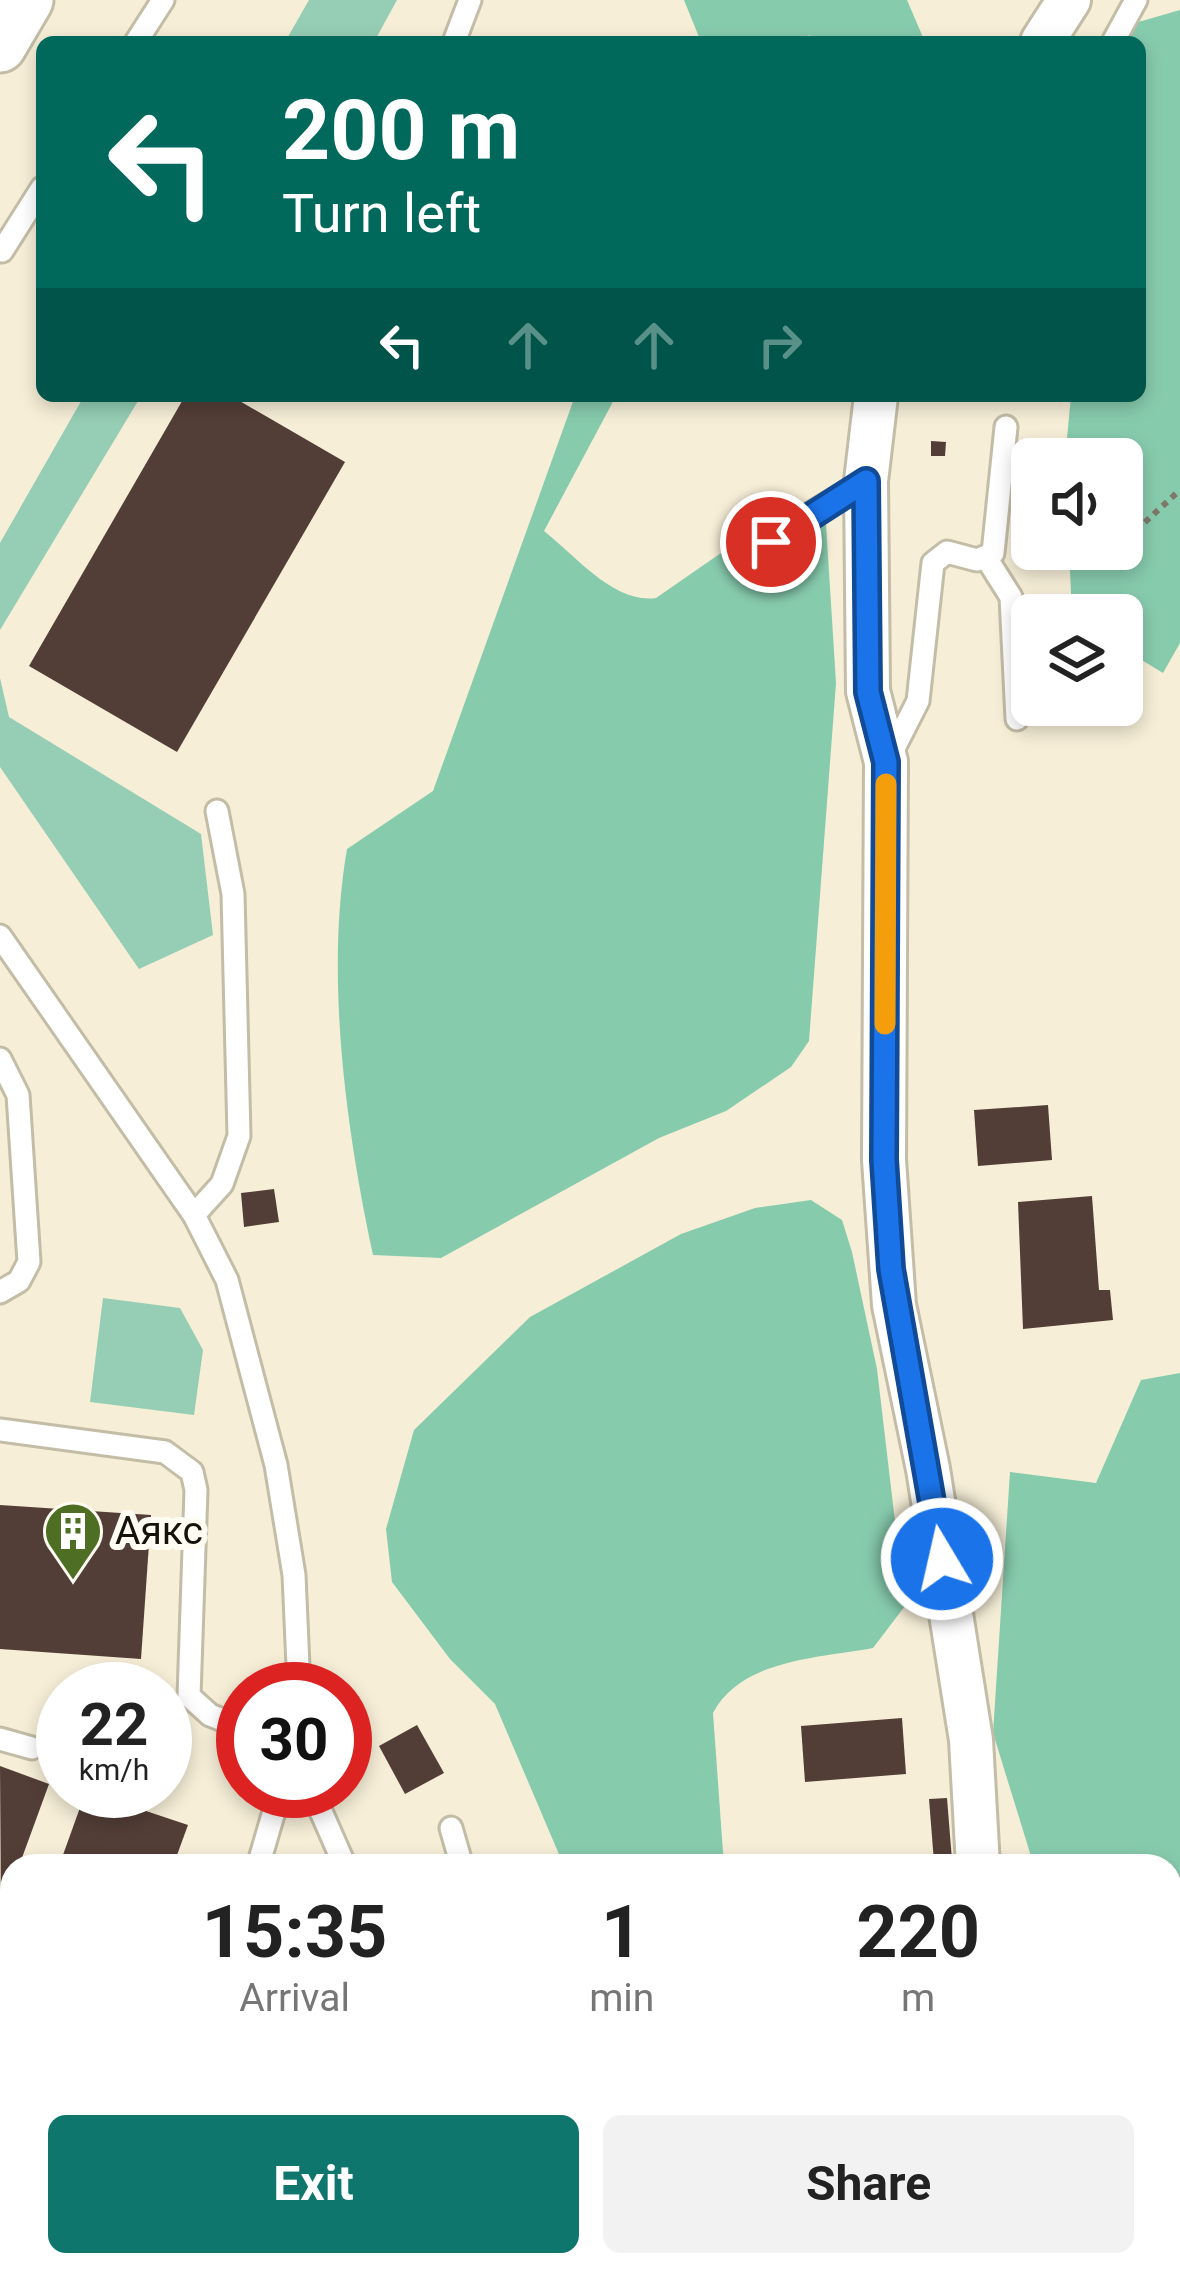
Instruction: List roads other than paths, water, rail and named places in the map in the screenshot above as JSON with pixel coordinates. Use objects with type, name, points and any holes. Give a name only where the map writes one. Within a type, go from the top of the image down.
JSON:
[{"type":"street","points":[[0,46],[27,0]]},
{"type":"street","points":[[1046,36],[1070,0]]},
{"type":"street","points":[[875,402],[866,481],[868,692],[886,762],[884,1160],[894,1305],[928,1469],[971,1740],[977,1854]]},
{"type":"lane","points":[[140,36],[164,0]]},
{"type":"lane","points":[[456,36],[470,0]]},
{"type":"lane","points":[[1116,36],[1136,0]]},
{"type":"lane","points":[[1,250],[36,197]]},
{"type":"lane","points":[[1006,427],[990,556],[1011,597]]},
{"type":"lane","points":[[744,564],[798,521],[866,481]]},
{"type":"lane","points":[[886,762],[918,701],[933,563],[947,552],[990,556]]},
{"type":"lane","points":[[194,1215],[222,1184],[239,1136],[232,894],[218,811]]},
{"type":"lane","points":[[0,936],[194,1215],[239,1314],[276,1465],[294,1575],[298,1662]]},
{"type":"lane","points":[[0,1059],[18,1095],[28,1262],[19,1281],[0,1292]]},
{"type":"lane","points":[[0,1430],[165,1452],[191,1472],[196,1490],[189,1696],[216,1717]]},
{"type":"lane","points":[[0,1739],[32,1748]]},
{"type":"lane","points":[[262,1854],[272,1818]]},
{"type":"lane","points":[[324,1818],[340,1854]]},
{"type":"lane","points":[[451,1828],[459,1854]]},
{"type":"place","name":"Аякс","points":[[73,1582]]}]
